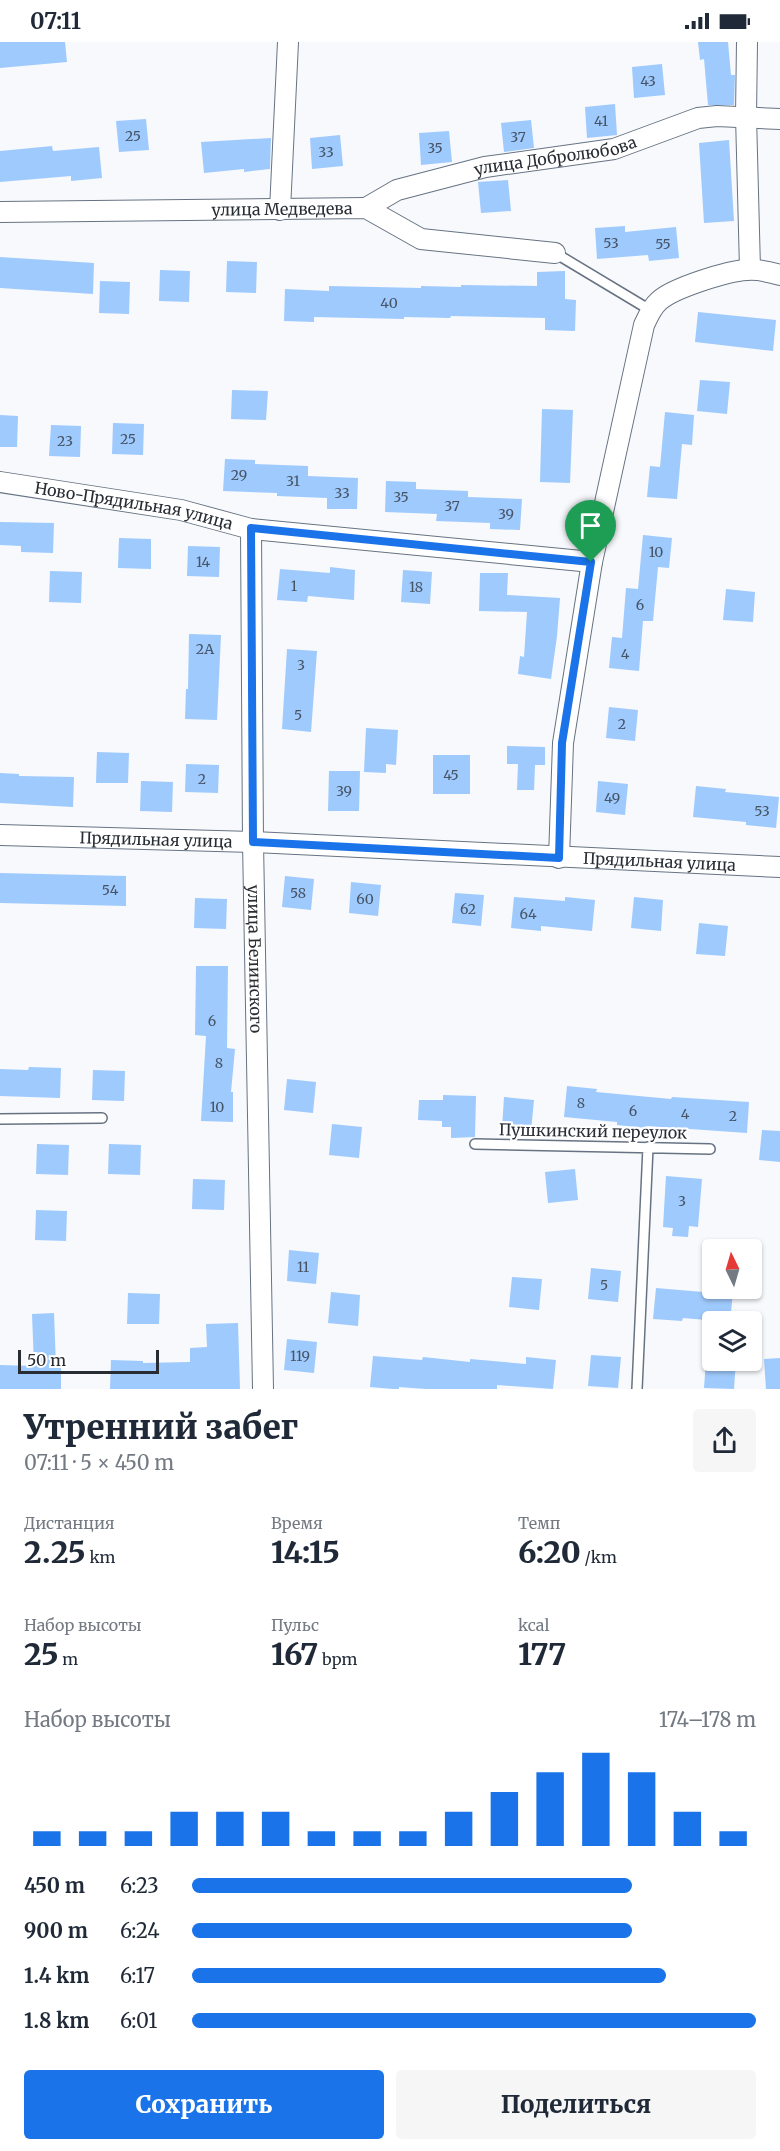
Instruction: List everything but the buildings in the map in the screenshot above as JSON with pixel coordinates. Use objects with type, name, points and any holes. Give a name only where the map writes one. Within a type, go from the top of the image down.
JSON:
[{"type":"street","points":[[280,210],[288,42]]},
{"type":"street","points":[[747,42],[746,116],[750,269]]},
{"type":"street","name":"улица Добролюбова","points":[[366,208],[397,190],[486,167],[614,149],[698,118],[746,116],[780,119]]},
{"type":"street","name":"улица Медведева","points":[[0,212],[366,208],[422,238],[555,253]]},
{"type":"street","points":[[559,858],[562,743],[591,562],[644,325],[650,310],[671,293],[729,272],[750,269],[780,275]]},
{"type":"street","name":"Ново-Прядильная улица","points":[[0,482],[181,510],[251,528],[591,562]]},
{"type":"street","name":"улица Белинского","points":[[251,528],[253,842],[263,1389]]},
{"type":"street","name":"Прядильная улица","points":[[0,835],[253,842],[780,867]]},
{"type":"lane","name":"улица Медведева","points":[[555,253],[650,310]]},
{"type":"lane","points":[[0,1119],[102,1118]]},
{"type":"lane","name":"Пушкинский переулок","points":[[475,1144],[710,1149]]},
{"type":"lane","points":[[637,1389],[648,1147]]},
{"type":"route","points":[[251,528],[591,562],[562,743],[559,858],[253,842],[251,528]]}]
